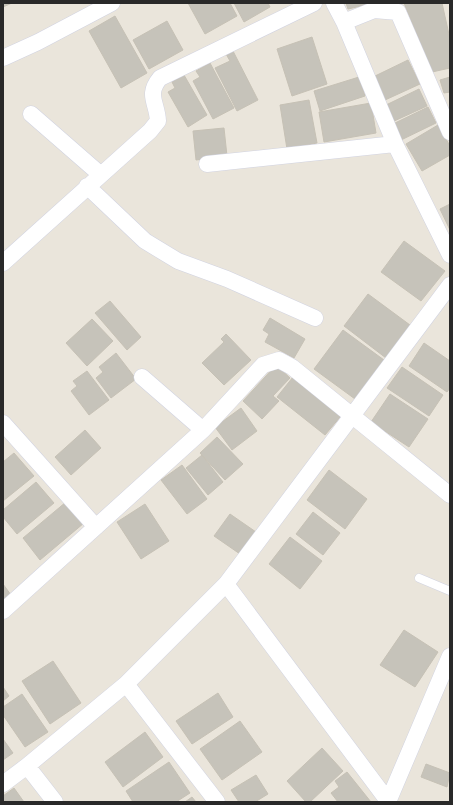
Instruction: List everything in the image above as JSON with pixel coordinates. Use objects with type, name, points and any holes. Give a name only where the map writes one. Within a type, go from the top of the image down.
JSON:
[{"type":"street","points":[[3,58],[38,42],[112,3]]},
{"type":"street","points":[[3,263],[150,131],[158,121],[157,111],[152,96],[153,87],[160,78],[314,3]]},
{"type":"street","points":[[334,3],[344,22],[395,144],[450,255]]},
{"type":"street","points":[[344,22],[374,10],[398,12],[450,132]]},
{"type":"street","points":[[31,114],[101,175]]},
{"type":"street","points":[[207,164],[395,144]]},
{"type":"street","points":[[88,186],[145,240],[178,261],[227,279],[315,318]]},
{"type":"street","points":[[3,784],[126,684],[226,584],[450,285]]},
{"type":"street","points":[[3,611],[203,430],[263,365],[279,360],[292,367],[450,495]]},
{"type":"street","points":[[142,377],[203,430]]},
{"type":"street","points":[[3,423],[96,527]]},
{"type":"street","points":[[226,584],[388,802]]},
{"type":"street","points":[[388,802],[450,656]]},
{"type":"street","points":[[126,684],[218,802]]},
{"type":"street","points":[[27,766],[55,802]]},
{"type":"lane","points":[[419,578],[450,591]]},
{"type":"building","points":[[3,3],[12,3],[3,7]]},
{"type":"building","points":[[188,3],[230,3],[237,16],[205,34]]},
{"type":"building","points":[[234,3],[268,3],[270,7],[244,22]]},
{"type":"building","points":[[346,3],[374,3],[348,9]]},
{"type":"building","points":[[404,3],[442,3],[450,39],[450,68],[432,72]]},
{"type":"building","points":[[115,16],[147,73],[121,88],[89,31]]},
{"type":"building","points":[[167,21],[183,50],[149,69],[133,40]]},
{"type":"building","points":[[312,37],[327,84],[292,96],[277,49]]},
{"type":"building","points":[[233,51],[258,100],[237,111],[215,68],[230,61],[226,54]]},
{"type":"building","points":[[408,60],[420,84],[385,100],[373,77]]},
{"type":"building","points":[[210,63],[234,108],[213,119],[193,81],[200,77],[196,71]]},
{"type":"building","points":[[184,75],[207,115],[188,127],[168,92],[175,88],[172,82]]},
{"type":"building","points":[[359,77],[365,96],[320,111],[314,91]]},
{"type":"building","points":[[450,77],[450,92],[444,93],[440,80]]},
{"type":"building","points":[[419,89],[427,106],[392,122],[384,106]]},
{"type":"building","points":[[309,100],[317,143],[287,149],[280,105]]},
{"type":"building","points":[[371,103],[376,133],[324,142],[319,112]]},
{"type":"building","points":[[428,107],[436,123],[401,140],[393,124]]},
{"type":"building","points":[[438,125],[450,146],[450,155],[422,171],[406,144]]},
{"type":"building","points":[[224,128],[227,156],[196,160],[193,131]]},
{"type":"building","points":[[450,204],[450,230],[440,209]]},
{"type":"building","points":[[404,241],[445,271],[421,301],[381,272]]},
{"type":"building","points":[[368,294],[410,325],[386,358],[344,326]]},
{"type":"building","points":[[110,301],[141,337],[127,350],[95,313]]},
{"type":"building","points":[[270,318],[305,339],[294,358],[265,342],[269,334],[263,330]]},
{"type":"building","points":[[92,319],[113,341],[87,366],[66,343]]},
{"type":"building","points":[[343,330],[384,360],[355,399],[314,369]]},
{"type":"building","points":[[226,334],[251,360],[224,385],[202,363],[224,342],[221,339]]},
{"type":"building","points":[[424,343],[450,361],[450,388],[447,392],[409,366]]},
{"type":"building","points":[[116,353],[136,379],[111,398],[96,378],[103,372],[99,367]]},
{"type":"building","points":[[276,365],[290,378],[273,396],[279,401],[262,419],[243,401]]},
{"type":"building","points":[[402,367],[443,395],[429,416],[387,388]]},
{"type":"building","points":[[87,371],[109,400],[89,415],[71,391],[77,386],[73,381]]},
{"type":"building","points":[[293,377],[341,416],[325,435],[277,397]]},
{"type":"building","points":[[390,394],[428,419],[409,447],[371,422]]},
{"type":"building","points":[[241,408],[257,431],[232,450],[215,427]]},
{"type":"building","points":[[85,430],[101,448],[71,475],[55,457]]},
{"type":"building","points":[[217,437],[243,464],[225,480],[200,453]]},
{"type":"building","points":[[14,453],[34,476],[3,501],[3,462]]},
{"type":"building","points":[[202,455],[223,482],[208,495],[186,468]]},
{"type":"building","points":[[182,465],[207,499],[187,514],[161,480]]},
{"type":"building","points":[[329,470],[367,499],[345,529],[307,500]]},
{"type":"building","points":[[36,482],[54,503],[17,534],[3,517],[3,510]]},
{"type":"building","points":[[66,502],[84,523],[40,560],[23,538]]},
{"type":"building","points":[[145,504],[169,541],[141,559],[117,522]]},
{"type":"building","points":[[313,512],[340,533],[323,555],[296,534]]},
{"type":"building","points":[[230,514],[256,532],[240,554],[214,536]]},
{"type":"building","points":[[290,537],[322,561],[300,589],[269,564]]},
{"type":"building","points":[[3,584],[11,595],[3,601]]},
{"type":"building","points":[[404,630],[438,652],[415,687],[380,665]]},
{"type":"building","points":[[53,661],[81,703],[50,724],[22,681]]},
{"type":"building","points":[[3,687],[9,696],[3,701]]},
{"type":"building","points":[[218,693],[233,717],[192,744],[176,721]]},
{"type":"building","points":[[22,694],[48,732],[25,747],[3,715],[3,707]]},
{"type":"building","points":[[240,721],[262,752],[222,780],[200,749]]},
{"type":"building","points":[[145,732],[163,757],[123,787],[105,762]]},
{"type":"building","points":[[3,739],[13,753],[3,760]]},
{"type":"building","points":[[322,748],[343,771],[310,802],[306,802],[287,781]]},
{"type":"building","points":[[169,762],[190,793],[176,802],[133,802],[126,791]]},
{"type":"building","points":[[426,764],[450,773],[447,787],[421,777]]},
{"type":"building","points":[[347,772],[371,802],[338,802],[331,793],[339,787],[335,781]]},
{"type":"building","points":[[256,775],[268,794],[255,802],[239,802],[231,790]]},
{"type":"building","points":[[14,788],[24,802],[3,802],[3,796]]},
{"type":"building","points":[[192,797],[196,802],[185,802]]}]
